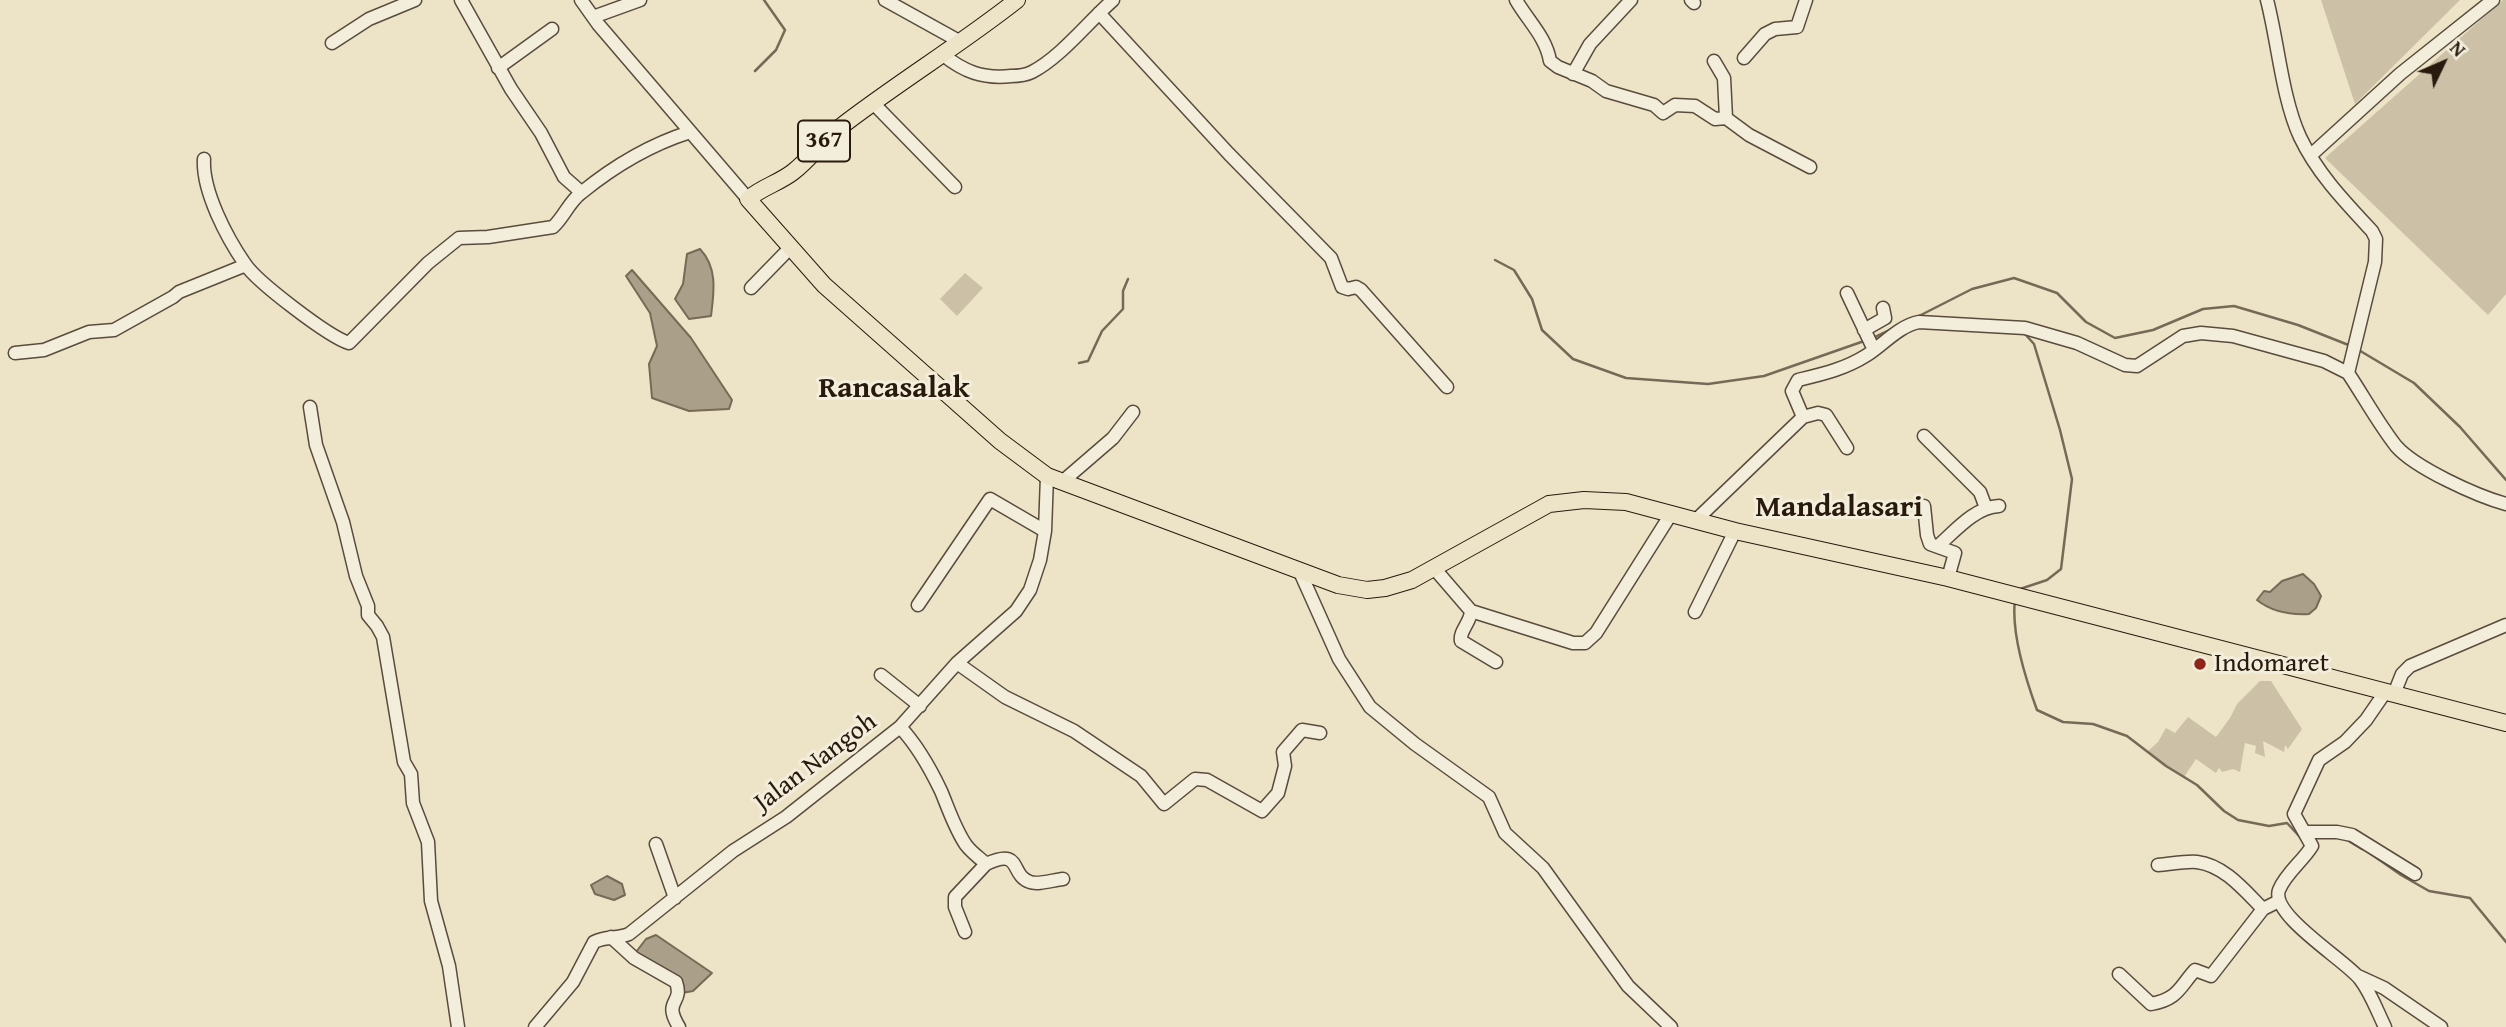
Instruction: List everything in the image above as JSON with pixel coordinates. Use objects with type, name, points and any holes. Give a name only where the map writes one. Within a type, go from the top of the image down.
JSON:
[{"type":"main road","name":"367","points":[[748,199],[764,187],[788,176],[832,133],[878,108],[900,82],[1017,0]]},
{"type":"main road","points":[[748,199],[824,285],[1014,453],[1055,479],[1339,585],[1367,590],[1412,580],[1541,508],[1562,501],[1626,502],[1735,531],[1948,578],[2506,723]]},
{"type":"street","points":[[332,43],[369,19],[415,0]]},
{"type":"street","points":[[461,0],[498,68],[541,133],[564,177],[581,192]]},
{"type":"street","points":[[582,0],[593,17],[748,199]]},
{"type":"street","points":[[593,17],[640,0]]},
{"type":"street","points":[[885,0],[959,41]]},
{"type":"street","points":[[942,54],[976,76],[997,78],[1030,73],[1043,65],[1113,0]]},
{"type":"street","points":[[1516,0],[1527,19],[1537,29],[1548,50],[1550,61],[1592,81],[1606,91],[1654,105],[1663,113],[1675,105],[1688,104],[1715,119],[1726,118],[1749,135],[1810,167]]},
{"type":"street","points":[[1573,74],[1590,44],[1631,0]]},
{"type":"street","points":[[1744,58],[1765,34],[1775,29],[1797,27],[1806,0]]},
{"type":"street","points":[[2267,0],[2296,125],[2332,187],[2372,231],[2376,239],[2375,262],[2348,373]]},
{"type":"street","points":[[2311,155],[2400,74],[2493,0]]},
{"type":"street","points":[[1098,13],[1229,154],[1331,258],[1342,287],[1356,287],[1361,290],[1447,387]]},
{"type":"street","points":[[498,68],[552,29]]},
{"type":"street","points":[[1714,61],[1724,78],[1726,118]]},
{"type":"street","points":[[878,108],[955,187]]},
{"type":"street","points":[[204,159],[203,172],[216,212],[246,265],[313,323],[339,340],[349,343],[428,263],[457,240],[553,227],[581,192],[609,170],[662,141],[690,132]]},
{"type":"street","points":[[751,288],[790,248]]},
{"type":"street","points":[[15,353],[44,350],[89,332],[114,330],[179,292],[246,265]]},
{"type":"street","points":[[1847,293],[1869,339]]},
{"type":"street","points":[[1803,417],[1792,391],[1796,382],[1841,369],[1885,318],[1883,309]]},
{"type":"street","points":[[1869,339],[1928,321],[2025,328],[2077,343],[2125,365],[2137,366],[2183,336],[2201,333],[2233,336],[2262,343],[2324,361],[2348,373],[2387,434],[2405,454],[2446,478],[2506,504]]},
{"type":"street","points":[[310,407],[316,445],[342,522],[356,576],[368,606],[368,615],[383,637],[404,762],[411,774],[413,803],[428,842],[431,901],[449,966],[458,1027]]},
{"type":"street","points":[[1055,479],[1113,438],[1133,412]]},
{"type":"street","points":[[1695,521],[1803,417],[1818,413],[1826,415],[1847,448]]},
{"type":"street","points":[[1924,436],[1993,507],[1975,514],[1938,546]]},
{"type":"street","name":"Jalan Nangoh","points":[[535,1027],[573,982],[594,942],[611,937],[621,938],[629,934],[733,851],[786,817],[900,727],[957,663],[1005,621],[1025,598],[1036,576],[1055,479]]},
{"type":"street","points":[[918,605],[989,499],[1045,531]]},
{"type":"street","points":[[1924,506],[1930,544],[1955,553],[1948,578]]},
{"type":"street","points":[[1434,568],[1471,611],[1573,643],[1585,643],[1596,633],[1671,513]]},
{"type":"street","points":[[1695,612],[1735,531]]},
{"type":"street","points":[[1300,572],[1339,659],[1370,707],[1415,744],[1489,797],[1505,833],[1543,868],[1628,986],[1671,1027]]},
{"type":"street","points":[[1471,611],[1471,618],[1460,639],[1496,662]]},
{"type":"street","points":[[2441,1027],[2384,988],[2358,976],[2296,924],[2279,901],[2280,890],[2310,850],[2307,837],[2294,814],[2319,760],[2345,743],[2390,693],[2410,666],[2506,625]]},
{"type":"street","points":[[957,663],[1005,698],[1074,731],[1092,743],[1140,776],[1164,804],[1195,779],[1199,779],[1207,780],[1259,810],[1265,809],[1278,793],[1285,766],[1283,752],[1286,747],[1302,730],[1320,733]]},
{"type":"street","points":[[881,675],[920,706]]},
{"type":"street","points":[[900,727],[931,769],[951,819],[967,846],[986,864]]},
{"type":"street","points":[[2307,837],[2337,832],[2352,835],[2415,874]]},
{"type":"street","points":[[656,844],[675,898]]},
{"type":"street","points":[[965,932],[954,906],[955,897],[986,864],[1008,859],[1025,880],[1031,883],[1063,879]]},
{"type":"street","points":[[2158,865],[2195,862],[2216,868],[2233,880],[2263,909]]},
{"type":"street","points":[[2119,974],[2151,1004],[2169,1000],[2180,991],[2195,970],[2211,975],[2263,909],[2279,901]]},
{"type":"street","points":[[611,937],[634,958],[676,982],[677,998],[671,1007],[671,1013],[679,1027]]},
{"type":"street","points":[[2358,976],[2385,1027]]},
{"type":"shaded area","points":[[2321,0],[2460,0],[2355,104]]},
{"type":"shaded area","points":[[2506,0],[2506,294],[2488,315],[2325,158]]},
{"type":"shaded area","points":[[700,249],[712,272],[714,289],[711,316],[689,319],[675,299],[683,284],[687,254]]},
{"type":"shaded area","points":[[632,270],[691,338],[732,400],[729,409],[689,411],[652,398],[649,364],[657,346],[650,313],[626,276]]},
{"type":"shaded area","points":[[965,273],[983,288],[957,316],[940,299]]},
{"type":"shaded area","points":[[2303,574],[2314,584],[2321,596],[2316,608],[2309,614],[2282,612],[2257,600],[2264,591],[2270,592],[2282,581]]},
{"type":"shaded area","points":[[2260,681],[2271,681],[2302,729],[2288,749],[2285,745],[2284,752],[2263,741],[2265,757],[2255,753],[2256,746],[2245,743],[2240,772],[2233,769],[2222,772],[2219,768],[2216,773],[2196,759],[2184,777],[2147,752],[2158,742],[2166,728],[2175,733],[2188,717],[2216,737],[2237,704]]},
{"type":"shaded area","points":[[607,876],[622,884],[625,895],[614,900],[595,894],[591,885]]},
{"type":"shaded area","points":[[656,935],[712,973],[693,991],[682,993],[636,952],[646,939]]},
{"type":"waterway","points":[[755,71],[776,50],[785,30],[764,0]]},
{"type":"waterway","points":[[1495,260],[1514,270],[1532,299],[1542,330],[1573,359],[1626,378],[1708,384],[1764,376],[1867,340]]},
{"type":"waterway","points":[[1917,317],[1972,289],[2014,278],[2057,293],[2086,322],[2115,338],[2153,330],[2203,309],[2234,306],[2298,325],[2351,346]]},
{"type":"waterway","points":[[1079,363],[1088,361],[1102,331],[1123,309],[1123,291],[1128,279]]},
{"type":"waterway","points":[[1873,338],[1892,329]]},
{"type":"waterway","points":[[2020,589],[2047,580],[2061,569],[2072,479],[2034,344],[2025,334]]},
{"type":"waterway","points":[[2357,349],[2414,383],[2460,427],[2506,480]]},
{"type":"waterway","points":[[2015,600],[2017,641],[2037,710],[2063,722],[2093,724],[2127,736],[2166,766],[2197,785],[2224,811],[2238,820],[2269,826],[2287,823],[2302,837]]},
{"type":"waterway","points":[[2347,840],[2362,849]]},
{"type":"waterway","points":[[2371,854],[2429,891],[2470,898],[2506,942]]},
{"type":"place","name":"Indomaret","points":[[2200,664]]},
{"type":"district","name":"Rancasalak","points":[[894,389]]},
{"type":"district","name":"Mandalasari","points":[[1839,508]]}]
